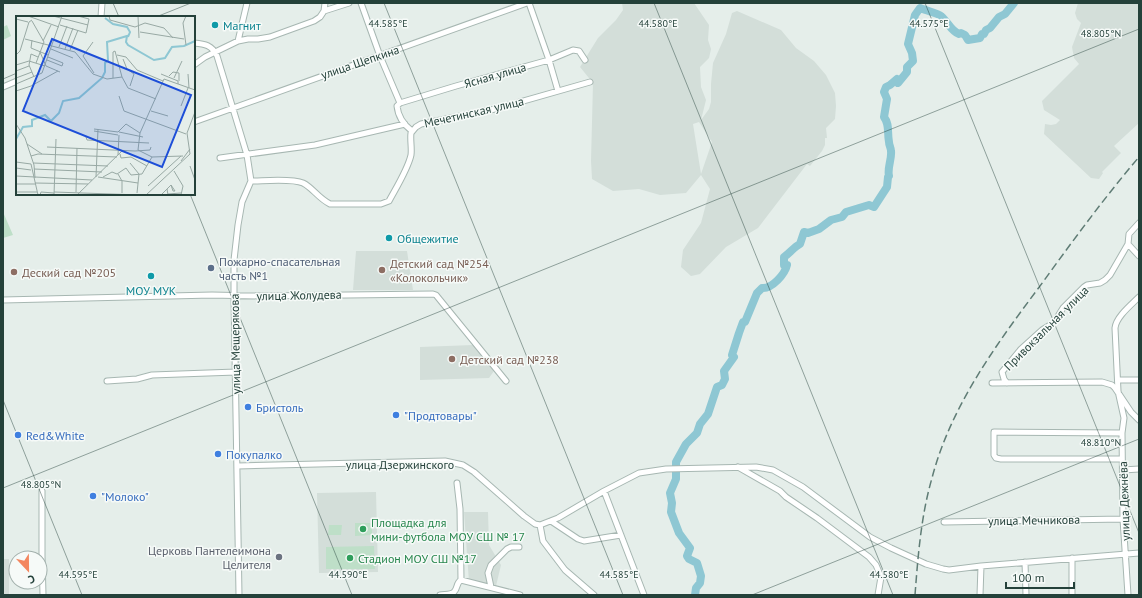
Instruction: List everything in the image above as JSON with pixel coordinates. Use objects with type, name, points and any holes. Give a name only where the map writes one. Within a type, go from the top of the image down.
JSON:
[{"type":"street","points":[[101,16],[102,3]]},
{"type":"street","points":[[238,41],[247,3]]},
{"type":"street","points":[[195,64],[205,57],[238,41],[248,39],[258,40],[270,37],[314,21],[320,17],[324,11],[325,3]]},
{"type":"street","points":[[324,11],[349,3]]},
{"type":"street","points":[[361,3],[380,56],[400,103],[397,106],[398,112],[405,124],[412,131]]},
{"type":"street","points":[[528,3],[549,60],[558,91]]},
{"type":"street","name":"улица Щепкина","points":[[195,122],[528,3]]},
{"type":"street","points":[[195,43],[209,46],[215,52],[247,155],[251,181]]},
{"type":"street","name":"Ясная улица","points":[[400,103],[549,60],[573,50],[579,51],[585,60]]},
{"type":"street","points":[[3,87],[16,80]]},
{"type":"street","name":"Мечетинская улица","points":[[251,181],[292,181],[302,183],[330,204],[381,204],[389,201],[408,165],[412,150],[410,135],[412,131],[421,124],[495,109],[590,82]]},
{"type":"street","points":[[220,158],[315,145],[405,124]]},
{"type":"street","name":"улица Мещерякова","points":[[240,595],[234,260],[242,202],[251,181]]},
{"type":"street","name":"Привокзальная улица","points":[[1007,382],[1004,379],[1002,372],[1021,350],[1042,330],[1055,321],[1063,308],[1084,287],[1100,283],[1110,275],[1128,244],[1129,234],[1139,223]]},
{"type":"street","points":[[1128,244],[1139,256]]},
{"type":"street","name":"улица Жолудева","points":[[3,300],[212,295],[269,296],[417,293],[435,294],[506,381]]},
{"type":"street","name":"улица Дежнёва","points":[[1128,595],[1123,519],[1122,433],[1124,418],[1118,391],[1116,324],[1124,312],[1139,297]]},
{"type":"street","points":[[107,381],[137,379],[152,375],[236,372]]},
{"type":"street","points":[[1118,380],[1139,380]]},
{"type":"street","points":[[992,383],[1102,382],[1112,385],[1118,391],[1139,420]]},
{"type":"street","points":[[1122,433],[994,432],[994,455],[996,458],[1122,459]]},
{"type":"street","name":"улица Дзержинского","points":[[238,466],[444,461],[463,464],[524,516],[535,524],[540,525]]},
{"type":"street","points":[[737,467],[780,491],[786,497],[869,557],[876,565],[881,577],[878,595]]},
{"type":"street","points":[[594,595],[565,570],[543,541],[540,525],[551,521],[639,472],[666,469],[756,467],[773,470],[803,487],[870,536],[891,548],[926,564],[949,570],[1139,553]]},
{"type":"street","points":[[1123,470],[1139,469]]},
{"type":"street","points":[[440,595],[452,593],[458,582],[461,580],[458,483]]},
{"type":"street","points":[[42,491],[43,595]]},
{"type":"street","points":[[604,491],[644,595]]},
{"type":"street","name":"улица Мечникова","points":[[944,522],[1123,519]]},
{"type":"street","points":[[551,521],[578,539],[584,541],[621,535]]},
{"type":"street","points":[[492,587],[488,573],[491,565],[507,549],[511,547],[519,547]]},
{"type":"street","points":[[1072,558],[1072,595]]},
{"type":"street","points":[[1026,562],[1026,595]]},
{"type":"street","points":[[980,595],[981,566]]},
{"type":"street","points":[[461,580],[520,595]]},
{"type":"shaded area","points":[[622,3],[694,3],[709,25],[708,40],[711,49],[709,58],[700,67],[701,87],[706,100],[701,120],[709,109],[711,102],[713,63],[726,34],[732,13],[737,11],[781,30],[796,48],[814,61],[826,75],[835,93],[835,119],[826,128],[827,138],[825,138],[825,145],[822,151],[810,166],[807,164],[758,228],[726,247],[700,274],[691,276],[681,267],[683,250],[701,223],[710,189],[701,175],[686,193],[660,195],[639,189],[613,191],[592,179],[593,83],[580,67],[598,38],[616,20],[623,10]],"holes":[[[699,122],[712,142],[701,174],[693,124]]]},
{"type":"shaded area","points":[[1078,3],[1139,3],[1139,123],[1114,146],[1121,153],[1102,172],[1103,173],[1099,179],[1091,178],[1044,134],[1045,124],[1056,124],[1060,120],[1044,110],[1042,101],[1079,64],[1074,58],[1072,47],[1081,23],[1077,19],[1075,13]]},
{"type":"shaded area","name":"Детский сад №254 «Колокольчик»","points":[[356,251],[407,251],[413,290],[353,290]]},
{"type":"shaded area","name":"Детский сад №238","points":[[473,345],[494,371],[489,378],[420,380],[420,347]]},
{"type":"shaded area","points":[[376,492],[378,572],[319,573],[317,493]]},
{"type":"shaded area","points":[[464,512],[488,512],[489,545],[501,565],[496,586],[469,582]]},
{"type":"shaded area","points":[[3,559],[8,559],[9,595],[3,595]]},
{"type":"green space","points":[[7,25],[11,36],[3,40],[3,27]]},
{"type":"green space","points":[[3,212],[13,235],[3,238]]},
{"type":"green space","name":"Площадка для мини-футбола МОУ СШ № 17","points":[[355,523],[372,523],[372,535],[355,536]]},
{"type":"green space","points":[[329,525],[342,525],[341,535],[328,535]]},
{"type":"green space","name":"Стадион МОУ СШ №17","points":[[374,546],[375,569],[326,569],[326,547]]},
{"type":"waterway","points":[[695,595],[701,576],[697,563],[689,559],[687,556],[690,548],[679,533],[671,512],[672,503],[670,493],[676,479],[676,462],[686,444],[697,433],[700,424],[708,414],[717,387],[722,385],[725,379],[724,371],[734,357],[732,355],[739,333],[757,293],[762,288],[766,288],[774,284],[781,276],[787,265],[784,265],[784,257],[800,244],[804,232],[808,233],[819,229],[831,220],[842,217],[846,212],[869,205],[874,207],[887,187],[891,150],[888,138],[888,126],[884,117],[887,99],[884,92],[886,87],[897,79],[898,83],[907,72],[907,67],[913,61],[912,53],[908,44],[915,15],[920,8],[941,16],[954,31],[965,35],[968,40],[980,38],[982,34],[984,34],[999,17],[1005,14],[1014,3]]},
{"type":"railway","points":[[915,595],[920,536],[928,492],[940,451],[951,425],[978,375],[1009,328],[1090,218],[1139,157]]},
{"type":"place","name":"Магнит","points":[[215,25]]},
{"type":"place","name":"Общежитие","points":[[389,238]]},
{"type":"place","name":"Пожарно-спасательная часть №1","points":[[211,268]]},
{"type":"place","name":"Детский сад №254 «Колокольчик»","points":[[382,270]]},
{"type":"place","name":"Деский сад №205","points":[[14,272]]},
{"type":"place","name":"МОУ МУК","points":[[151,276]]},
{"type":"place","name":"Детский сад №238","points":[[452,359]]},
{"type":"place","name":"Бристоль","points":[[248,407]]},
{"type":"place","name":"\"Продтовары\"","points":[[396,415]]},
{"type":"place","name":"Red&White","points":[[18,435]]},
{"type":"place","name":"Покупалко","points":[[218,454]]},
{"type":"place","name":"\"Молоко\"","points":[[93,496]]},
{"type":"place","name":"Площадка для мини-футбола МОУ СШ № 17","points":[[363,529]]},
{"type":"place","name":"Церковь Пантелеимона Целителя","points":[[279,557]]},
{"type":"place","name":"Стадион МОУ СШ №17","points":[[350,558]]}]
